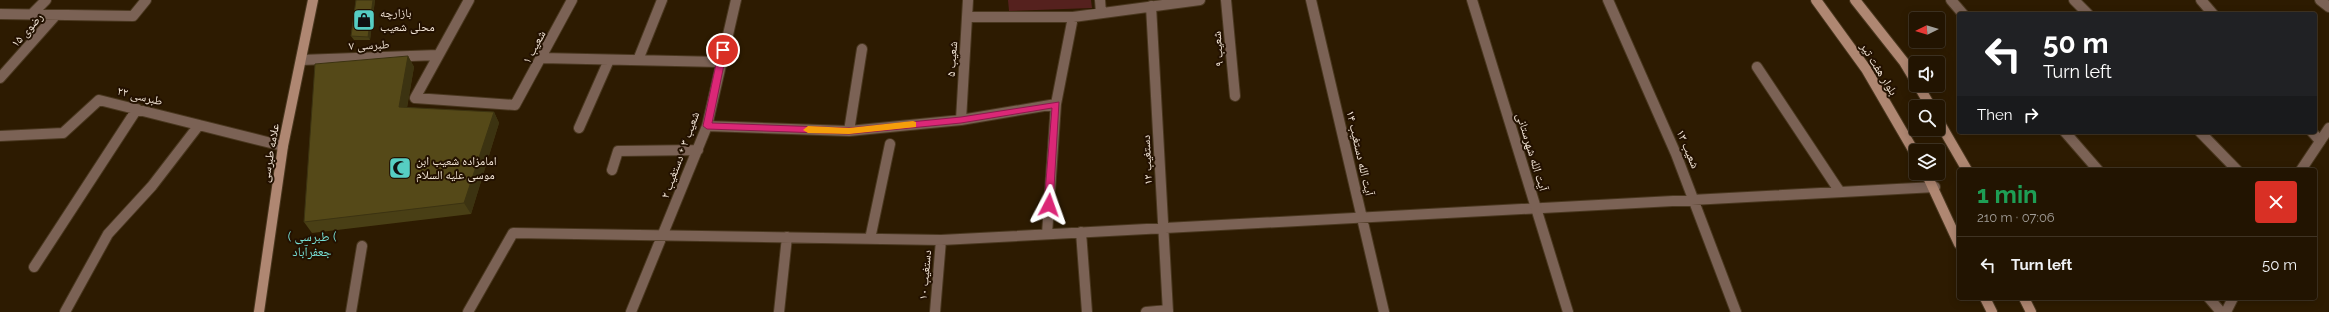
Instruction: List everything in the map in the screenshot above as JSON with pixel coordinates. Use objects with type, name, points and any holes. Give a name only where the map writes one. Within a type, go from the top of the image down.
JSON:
[{"type":"main road","name":"علامه طبرسی","points":[[259,312],[283,146],[313,0]]},
{"type":"main road","name":"بلوار هفت تیر","points":[[1816,0],[1866,70],[1910,144]]},
{"type":"main road","name":"بلوار هفت تیر","points":[[1855,0],[1909,70]]},
{"type":"main road","points":[[1945,132],[1966,168]]},
{"type":"main road","points":[[1930,180],[1957,237]]},
{"type":"main road","points":[[1986,300],[1992,312]]},
{"type":"main road","points":[[2025,300],[2031,312]]},
{"type":"street","points":[[32,14],[46,0]]},
{"type":"street","points":[[0,14],[133,16],[146,0]]},
{"type":"street","points":[[438,55],[469,0]]},
{"type":"street","name":"شعیب ۱","points":[[438,55],[415,98],[515,105],[542,58],[572,0]]},
{"type":"street","points":[[638,60],[662,0]]},
{"type":"street","name":"شعیب ۳ + دستغیب ۲","points":[[631,312],[664,236],[707,126],[720,62],[736,0]]},
{"type":"street","name":"شعیب ۵","points":[[961,120],[968,0]]},
{"type":"street","points":[[1100,0],[1101,13]]},
{"type":"street","points":[[967,17],[1073,17],[1200,0]]},
{"type":"street","name":"شعیب ۹","points":[[1226,0],[1235,96]]},
{"type":"street","name":"آیت الله دستغیب ۱۴","points":[[1311,0],[1384,312]]},
{"type":"street","name":"آیت الله شهرستانی","points":[[1472,0],[1568,312]]},
{"type":"street","name":"شعیب ۱۳","points":[[1608,0],[1632,50],[1695,200],[1736,312]]},
{"type":"street","points":[[1950,0],[1961,12]]},
{"type":"street","points":[[2074,0],[2086,12]]},
{"type":"street","points":[[2201,0],[2211,12]]},
{"type":"street","points":[[2320,0],[2329,7]]},
{"type":"street","name":"دستغیب ۱۲","points":[[1151,6],[1168,311]]},
{"type":"street","name":"رضوی ۱۵","points":[[0,78],[56,14]]},
{"type":"street","points":[[1046,234],[1056,104],[1073,17]]},
{"type":"street","points":[[849,131],[862,49]]},
{"type":"street","name":"طبرسی ۷","points":[[301,60],[438,55]]},
{"type":"street","points":[[542,58],[720,62]]},
{"type":"street","points":[[579,128],[609,60]]},
{"type":"street","points":[[1757,67],[1840,192]]},
{"type":"street","name":"طبرسی ۲۲","points":[[0,136],[63,134],[99,100],[283,146]]},
{"type":"street","points":[[707,126],[849,131],[961,120],[1056,104]]},
{"type":"street","points":[[34,267],[136,109]]},
{"type":"street","points":[[64,312],[108,234],[152,186],[199,125]]},
{"type":"street","points":[[2302,168],[2329,128]]},
{"type":"street","points":[[2067,134],[2096,168]]},
{"type":"street","points":[[2202,134],[2235,168]]},
{"type":"street","points":[[2314,134],[2320,142]]},
{"type":"street","points":[[870,239],[890,144]]},
{"type":"street","points":[[612,170],[618,151],[698,150]]},
{"type":"street","points":[[468,312],[513,233],[941,240],[1935,187]]},
{"type":"street","points":[[1081,232],[1088,312]]},
{"type":"street","points":[[779,312],[787,237]]},
{"type":"street","name":"دستغیب ۱۰","points":[[935,312],[941,240]]},
{"type":"street","points":[[351,312],[362,246]]},
{"type":"street","points":[[2210,300],[2221,312]]},
{"type":"street","points":[[2226,312],[2231,300]]},
{"type":"street","points":[[1146,312],[1168,311]]},
{"type":"shaded area","points":[[1008,0],[1091,0],[1092,8],[1009,11]]},
{"type":"building","name":"بازارچه محلی شعیب","points":[[356,0],[373,0],[368,37],[351,36]]},
{"type":"building","name":"امامزاده شعیب ابن موسی علیه السلام","points":[[408,56],[399,107],[494,112],[464,203],[304,222],[315,64]]},
{"type":"slow traffic","points":[[808,130],[849,131],[913,125]]},
{"type":"place","name":"بازارچه محلی شعیب","points":[[364,20]]},
{"type":"place","name":"امامزاده شعیب ابن موسی علیه السلام","points":[[400,168]]},
{"type":"district","name":"( طبرسی ( جعفرآباد","points":[[312,244]]},
{"type":"route","points":[[723,50],[707,126],[849,131],[961,120],[1056,104],[1049,205]]}]
